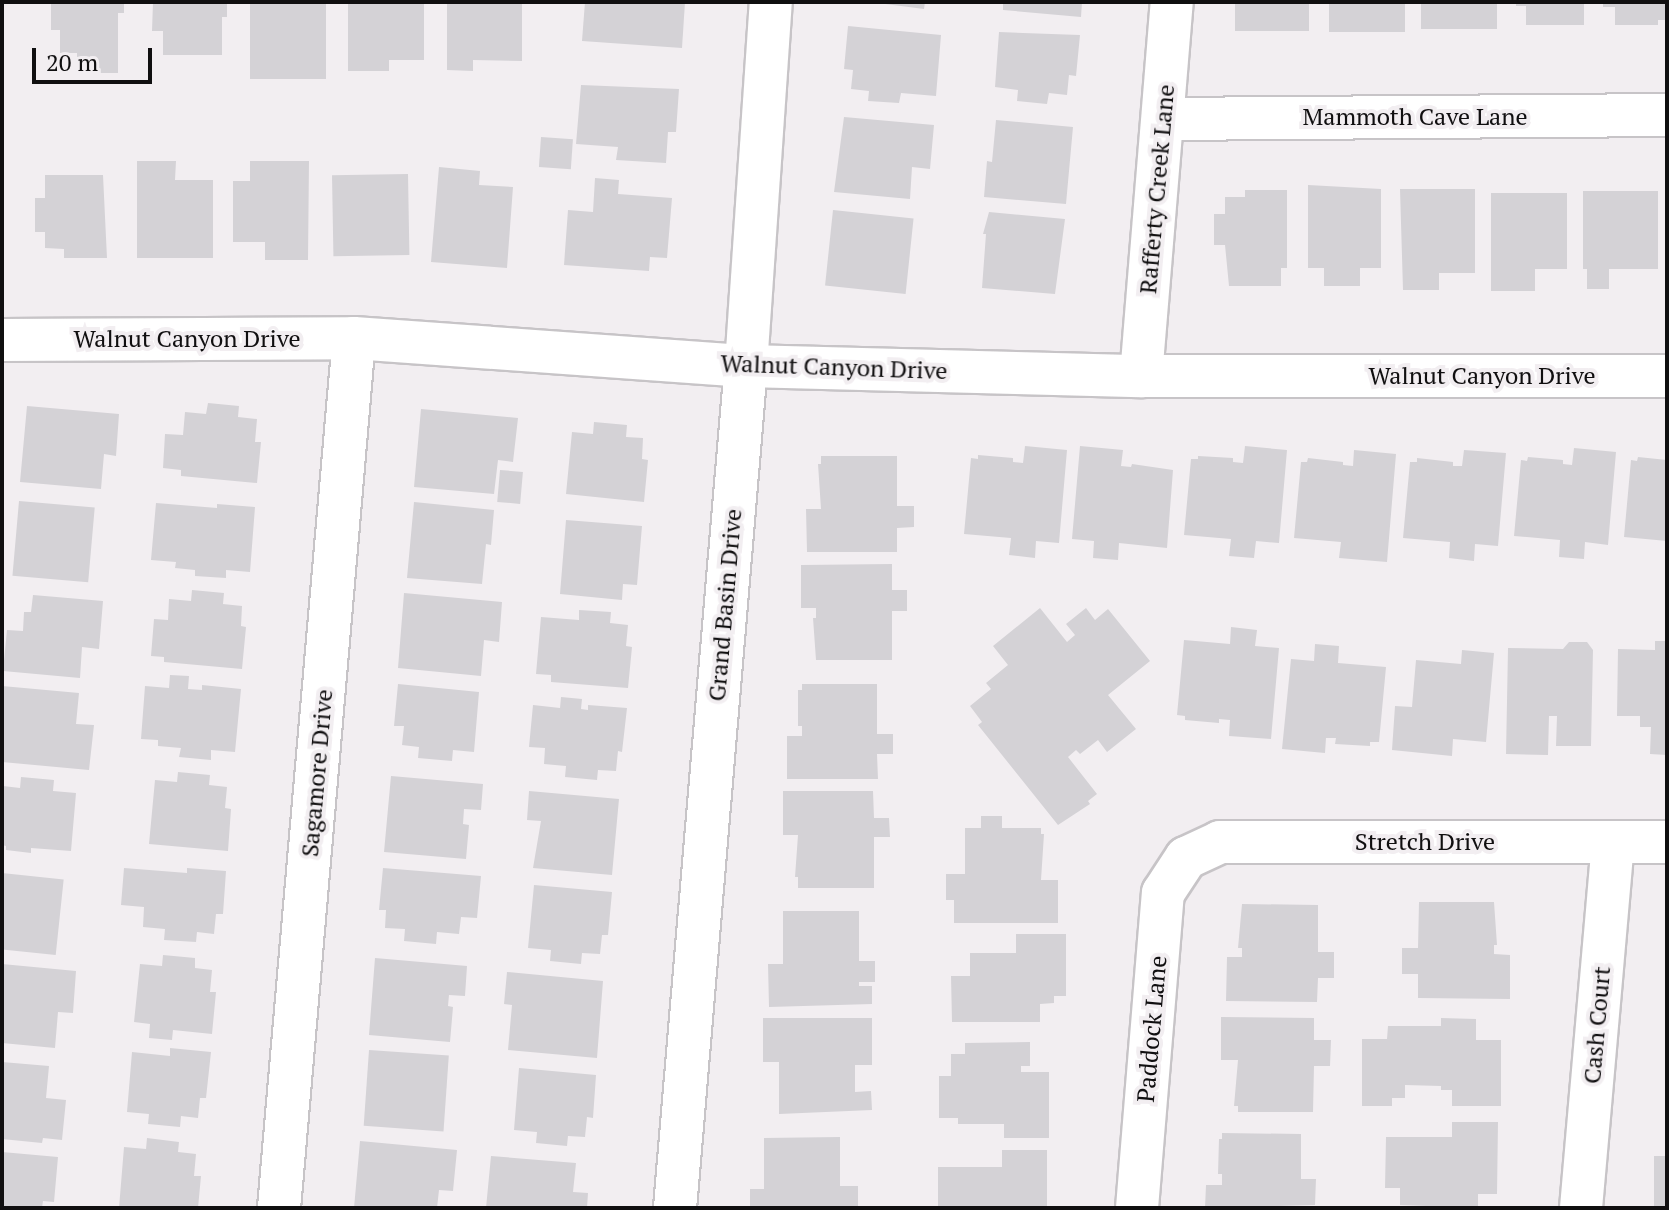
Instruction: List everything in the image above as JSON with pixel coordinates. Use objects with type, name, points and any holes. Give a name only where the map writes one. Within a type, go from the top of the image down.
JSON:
[{"type":"street","name":"Grand Basin Drive","points":[[675,1208],[746,366],[771,2]]},
{"type":"street","name":"Rafferty Creek Lane","points":[[1141,376],[1172,2]]},
{"type":"street","name":"Mammoth Cave Lane","points":[[1163,119],[1667,115]]},
{"type":"street","name":"Walnut Canyon Drive","points":[[2,340],[354,338],[746,366],[1141,376],[1667,376]]},
{"type":"street","name":"Sagamore Drive","points":[[279,1208],[354,338]]},
{"type":"street","name":"Stretch Drive","points":[[1186,858],[1220,842],[1667,842]]},
{"type":"street","name":"Cash Court","points":[[1581,1208],[1613,842]]},
{"type":"street","name":"Paddock Lane","points":[[1137,1208],[1163,893],[1186,858]]},
{"type":"building","points":[[51,2],[124,2],[124,13],[118,13],[118,73],[77,73],[77,53],[60,53],[60,30],[51,30]]},
{"type":"building","points":[[153,2],[227,2],[227,17],[222,17],[222,55],[163,55],[163,31],[152,31]]},
{"type":"building","points":[[250,2],[326,2],[326,79],[250,79]]},
{"type":"building","points":[[348,2],[424,2],[424,60],[389,60],[389,71],[348,71]]},
{"type":"building","points":[[447,2],[522,2],[522,61],[473,60],[473,71],[447,70]]},
{"type":"building","points":[[585,2],[685,2],[682,48],[582,41]]},
{"type":"building","points":[[870,2],[925,2],[924,9]]},
{"type":"building","points":[[1003,2],[1082,2],[1081,17],[1003,10]]},
{"type":"building","points":[[1235,2],[1309,2],[1309,31],[1235,31]]},
{"type":"building","points":[[1329,2],[1405,2],[1405,32],[1329,32]]},
{"type":"building","points":[[1421,2],[1497,2],[1497,29],[1421,29]]},
{"type":"building","points":[[1516,2],[1584,2],[1584,25],[1526,25],[1526,6],[1516,6]]},
{"type":"building","points":[[1603,2],[1667,2],[1667,20],[1658,20],[1658,25],[1615,25],[1615,7],[1603,7]]},
{"type":"building","points":[[848,26],[941,35],[936,96],[901,93],[899,103],[868,101],[869,91],[851,89],[853,70],[844,69]]},
{"type":"building","points":[[999,32],[1080,35],[1076,76],[1069,75],[1067,95],[1049,93],[1047,104],[1017,101],[1018,90],[995,87]]},
{"type":"building","points":[[581,85],[679,89],[676,132],[668,132],[666,163],[616,160],[618,147],[576,144]]},
{"type":"building","points":[[844,117],[934,125],[930,169],[912,167],[910,199],[834,192]]},
{"type":"building","points":[[996,120],[1073,127],[1066,204],[984,197],[987,161],[992,162]]},
{"type":"building","points":[[541,137],[573,139],[571,169],[539,167]]},
{"type":"building","points":[[137,161],[176,161],[175,180],[213,180],[213,258],[137,258]]},
{"type":"building","points":[[250,161],[309,161],[308,260],[265,260],[265,242],[233,242],[233,181],[250,181]]},
{"type":"building","points":[[439,167],[480,171],[479,185],[513,187],[507,268],[431,262]]},
{"type":"building","points":[[408,174],[409,255],[333,256],[332,175]]},
{"type":"building","points":[[45,175],[103,175],[107,258],[64,258],[64,249],[45,248],[45,232],[35,232],[35,198],[45,198]]},
{"type":"building","points":[[595,178],[619,180],[618,194],[672,198],[667,258],[650,257],[649,271],[564,265],[568,210],[593,212]]},
{"type":"building","points":[[1308,185],[1381,189],[1381,268],[1360,268],[1360,286],[1324,286],[1324,268],[1308,268]]},
{"type":"building","points":[[1400,189],[1475,189],[1475,273],[1439,273],[1439,290],[1403,290]]},
{"type":"building","points":[[1245,190],[1287,190],[1287,268],[1281,268],[1281,286],[1229,286],[1225,245],[1214,245],[1214,214],[1225,214],[1225,197],[1245,197]]},
{"type":"building","points":[[1583,191],[1658,191],[1658,269],[1609,269],[1609,289],[1587,289],[1587,269],[1583,269]]},
{"type":"building","points":[[1491,193],[1567,193],[1567,269],[1535,269],[1535,291],[1491,291]]},
{"type":"building","points":[[833,210],[914,218],[906,294],[825,286]]},
{"type":"building","points":[[989,212],[1065,219],[1055,294],[982,288],[986,234],[983,234]]},
{"type":"building","points":[[208,403],[239,406],[238,417],[257,419],[255,442],[261,442],[257,483],[181,476],[181,470],[163,468],[165,434],[183,435],[185,412],[206,414]]},
{"type":"building","points":[[27,406],[119,414],[116,456],[104,454],[101,489],[20,482]]},
{"type":"building","points":[[421,409],[518,418],[513,462],[498,460],[494,494],[414,487]]},
{"type":"building","points":[[594,422],[627,425],[626,437],[643,438],[642,459],[648,460],[644,502],[566,494],[572,432],[593,434]]},
{"type":"building","points":[[1025,446],[1067,450],[1059,543],[1036,541],[1035,558],[1009,555],[1011,538],[964,534],[971,458],[978,459],[978,455],[1013,458],[1013,462],[1023,463]]},
{"type":"building","points":[[1080,446],[1123,450],[1121,466],[1131,467],[1132,464],[1173,470],[1167,548],[1119,543],[1118,560],[1093,558],[1094,541],[1072,539]]},
{"type":"building","points":[[1245,446],[1287,450],[1279,543],[1256,541],[1254,558],[1229,556],[1231,539],[1184,535],[1191,459],[1198,459],[1198,456],[1233,458],[1233,462],[1243,463]]},
{"type":"building","points":[[1574,448],[1616,452],[1608,545],[1585,542],[1584,559],[1559,557],[1560,540],[1514,536],[1521,460],[1527,461],[1528,457],[1563,460],[1563,464],[1572,465]]},
{"type":"building","points":[[1354,450],[1396,454],[1387,562],[1339,558],[1341,542],[1294,538],[1301,462],[1307,462],[1308,458],[1353,466]]},
{"type":"building","points":[[1464,450],[1506,453],[1498,546],[1475,544],[1474,561],[1449,558],[1450,542],[1403,538],[1410,462],[1417,462],[1417,458],[1462,466]]},
{"type":"building","points":[[821,456],[897,456],[897,506],[914,506],[914,527],[897,528],[897,552],[807,552],[806,509],[821,509],[818,464],[821,464]]},
{"type":"building","points":[[1638,457],[1667,460],[1667,541],[1624,537],[1631,460],[1637,461]]},
{"type":"building","points":[[500,470],[523,472],[520,504],[497,502]]},
{"type":"building","points":[[19,501],[95,508],[88,582],[12,576]]},
{"type":"building","points":[[414,502],[494,510],[491,545],[486,544],[482,584],[407,578]]},
{"type":"building","points":[[156,503],[217,508],[217,504],[255,507],[250,572],[226,570],[226,578],[195,576],[195,570],[175,568],[176,562],[151,560]]},
{"type":"building","points":[[566,520],[642,526],[637,585],[623,584],[622,600],[560,594]]},
{"type":"building","points":[[892,564],[892,590],[907,590],[907,611],[892,611],[892,660],[816,660],[813,618],[816,618],[816,608],[801,608],[801,565]]},
{"type":"building","points":[[192,590],[224,593],[223,604],[242,606],[241,626],[246,627],[242,669],[164,662],[164,657],[151,656],[154,619],[168,620],[169,599],[191,601]]},
{"type":"building","points":[[404,593],[502,602],[499,642],[484,640],[481,676],[398,668]]},
{"type":"building","points":[[33,595],[103,601],[99,649],[82,647],[80,678],[3,671],[7,630],[23,631],[24,612],[31,612]]},
{"type":"building","points":[[1040,608],[1067,642],[1075,635],[1066,624],[1086,608],[1095,620],[1108,609],[1150,661],[1108,695],[1136,729],[1107,752],[1098,740],[1080,754],[1076,750],[1068,757],[1097,794],[1088,801],[1090,804],[1058,825],[978,725],[982,722],[970,706],[991,689],[986,683],[1008,665],[993,646]]},
{"type":"building","points":[[579,610],[611,612],[610,623],[628,625],[626,646],[632,647],[628,688],[551,682],[551,675],[536,674],[541,617],[579,620]]},
{"type":"building","points":[[1231,627],[1257,630],[1255,646],[1279,648],[1271,739],[1229,736],[1230,720],[1219,719],[1219,723],[1185,720],[1185,716],[1177,715],[1184,640],[1230,644]]},
{"type":"building","points":[[1655,641],[1667,641],[1667,755],[1650,754],[1651,727],[1640,727],[1640,716],[1617,716],[1618,649],[1655,650]]},
{"type":"building","points":[[1569,642],[1587,642],[1593,650],[1591,746],[1556,746],[1557,716],[1549,716],[1548,755],[1506,754],[1508,648],[1563,649]]},
{"type":"building","points":[[1315,644],[1339,646],[1338,663],[1386,667],[1379,742],[1370,742],[1370,746],[1335,744],[1336,738],[1326,738],[1325,753],[1282,749],[1291,659],[1314,661]]},
{"type":"building","points":[[1462,650],[1494,653],[1486,742],[1453,739],[1452,756],[1392,750],[1395,706],[1412,707],[1416,660],[1461,664]]},
{"type":"building","points":[[170,675],[189,676],[188,689],[202,690],[202,685],[241,689],[235,752],[211,750],[211,760],[179,757],[181,748],[158,746],[158,740],[141,739],[145,686],[169,688]]},
{"type":"building","points":[[398,684],[479,692],[474,752],[453,750],[452,761],[418,758],[419,747],[402,745],[404,726],[394,726]]},
{"type":"building","points":[[802,684],[877,684],[877,734],[893,734],[893,754],[877,754],[878,779],[787,779],[787,736],[802,736],[802,726],[798,726],[798,690],[802,690]]},
{"type":"building","points":[[2,686],[79,693],[76,724],[94,725],[89,770],[2,762]]},
{"type":"building","points":[[561,697],[582,699],[581,709],[588,710],[588,705],[627,708],[622,752],[618,751],[616,771],[598,770],[597,780],[565,777],[566,766],[544,764],[545,748],[529,747],[533,705],[560,708]]},
{"type":"building","points":[[178,772],[210,775],[209,785],[227,787],[225,808],[231,809],[228,851],[149,844],[155,780],[177,782]]},
{"type":"building","points":[[391,776],[483,784],[481,810],[464,809],[463,824],[469,825],[466,859],[384,852]]},
{"type":"building","points":[[21,777],[54,780],[53,791],[76,793],[71,851],[31,848],[31,853],[6,850],[6,846],[2,845],[3,786],[20,788]]},
{"type":"building","points":[[529,791],[619,799],[612,875],[533,868],[541,821],[527,820]]},
{"type":"building","points":[[783,791],[873,791],[874,818],[889,818],[890,837],[874,837],[874,888],[798,888],[798,877],[795,877],[798,835],[783,835]]},
{"type":"building","points":[[981,816],[1002,816],[1002,828],[1041,828],[1041,834],[1044,834],[1041,880],[1058,880],[1058,923],[954,923],[954,900],[946,900],[946,874],[965,874],[965,828],[981,828]]},
{"type":"building","points":[[124,868],[187,873],[187,868],[226,871],[223,914],[216,914],[214,934],[197,932],[196,942],[164,940],[165,929],[143,927],[144,907],[121,905]]},
{"type":"building","points":[[383,868],[481,876],[477,918],[461,917],[459,934],[437,932],[436,944],[404,941],[405,929],[385,928],[386,910],[379,910]]},
{"type":"building","points":[[2,873],[64,879],[56,955],[2,949]]},
{"type":"building","points":[[534,885],[612,892],[608,935],[602,935],[600,954],[582,953],[581,964],[550,961],[551,950],[528,948]]},
{"type":"building","points":[[1419,902],[1494,902],[1497,945],[1494,945],[1494,954],[1510,955],[1510,999],[1418,998],[1418,974],[1402,974],[1402,948],[1418,948]]},
{"type":"building","points":[[1242,904],[1318,905],[1318,952],[1334,952],[1334,978],[1318,978],[1317,1002],[1226,1001],[1227,957],[1242,957],[1242,948],[1238,948]]},
{"type":"building","points":[[783,911],[859,911],[859,961],[875,961],[875,982],[859,982],[859,986],[872,986],[872,1004],[769,1007],[768,964],[783,964]]},
{"type":"building","points":[[1016,934],[1066,934],[1066,996],[1054,996],[1054,1003],[1040,1004],[1040,1022],[952,1022],[951,976],[970,976],[970,953],[1016,953]]},
{"type":"building","points":[[163,955],[195,958],[195,968],[212,970],[210,992],[216,992],[212,1034],[173,1030],[172,1040],[149,1038],[150,1024],[134,1022],[140,964],[162,966]]},
{"type":"building","points":[[375,958],[467,966],[465,996],[449,995],[448,1006],[453,1007],[450,1042],[369,1035]]},
{"type":"building","points":[[2,964],[76,971],[73,1013],[58,1012],[55,1048],[2,1043]]},
{"type":"building","points":[[507,972],[603,981],[597,1058],[508,1050],[512,1005],[504,1004]]},
{"type":"building","points":[[1221,1017],[1314,1018],[1314,1040],[1331,1040],[1330,1066],[1314,1066],[1313,1112],[1238,1112],[1238,1106],[1234,1106],[1238,1060],[1221,1060]]},
{"type":"building","points":[[763,1018],[872,1018],[872,1065],[855,1065],[855,1092],[871,1091],[872,1110],[779,1114],[779,1062],[763,1062]]},
{"type":"building","points":[[1441,1018],[1476,1019],[1476,1040],[1501,1040],[1501,1106],[1452,1106],[1452,1090],[1441,1090],[1441,1086],[1405,1085],[1405,1098],[1392,1098],[1392,1106],[1362,1106],[1362,1039],[1387,1039],[1388,1026],[1441,1026]]},
{"type":"building","points":[[1030,1042],[1030,1066],[1021,1066],[1021,1072],[1049,1072],[1049,1138],[1004,1138],[1004,1124],[958,1124],[958,1118],[939,1118],[939,1076],[951,1076],[951,1054],[965,1054],[965,1043]]},
{"type":"building","points":[[170,1048],[211,1052],[206,1098],[200,1098],[198,1118],[181,1116],[180,1127],[148,1124],[149,1114],[127,1112],[132,1052],[170,1056]]},
{"type":"building","points":[[369,1050],[449,1056],[444,1131],[364,1126]]},
{"type":"building","points":[[2,1062],[49,1066],[46,1098],[66,1100],[62,1140],[43,1138],[42,1143],[2,1139]]},
{"type":"building","points":[[519,1068],[596,1075],[593,1118],[587,1117],[585,1137],[568,1136],[567,1146],[536,1143],[537,1132],[514,1130]]},
{"type":"building","points":[[1452,1122],[1498,1122],[1497,1194],[1478,1194],[1478,1208],[1400,1205],[1400,1188],[1385,1188],[1386,1137],[1452,1137]]},
{"type":"building","points":[[1222,1133],[1301,1134],[1301,1179],[1316,1179],[1315,1205],[1205,1208],[1206,1185],[1222,1185],[1222,1174],[1218,1174],[1219,1139],[1222,1139]]},
{"type":"building","points":[[840,1137],[840,1186],[858,1186],[858,1208],[750,1208],[750,1189],[764,1189],[764,1138]]},
{"type":"building","points":[[147,1138],[179,1142],[178,1152],[196,1154],[194,1176],[201,1176],[198,1208],[119,1208],[124,1147],[146,1149]]},
{"type":"building","points":[[360,1141],[457,1150],[453,1191],[439,1190],[437,1208],[354,1208]]},
{"type":"building","points":[[1002,1150],[1047,1150],[1047,1208],[938,1208],[938,1167],[1002,1167]]},
{"type":"building","points":[[2,1152],[58,1157],[54,1202],[43,1201],[42,1208],[2,1208]]},
{"type":"building","points":[[491,1156],[576,1163],[573,1192],[588,1193],[587,1208],[486,1208]]},
{"type":"building","points":[[1654,1156],[1667,1156],[1667,1208],[1654,1208]]}]
